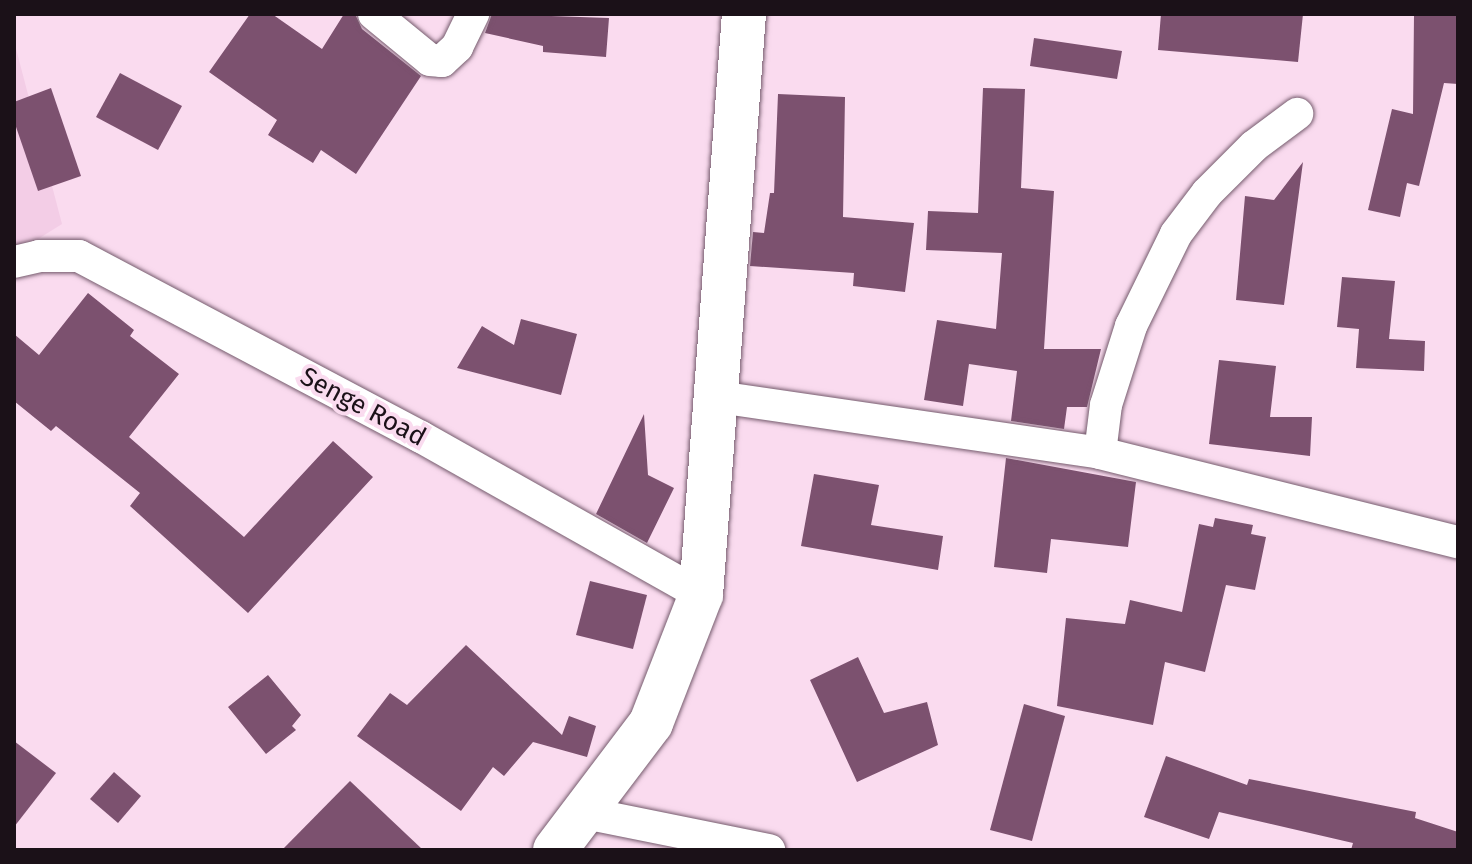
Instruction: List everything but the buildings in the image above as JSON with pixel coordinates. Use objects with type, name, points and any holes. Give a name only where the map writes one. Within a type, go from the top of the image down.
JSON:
[{"type":"street","points":[[374,14],[430,60],[442,61],[457,47],[473,14]]},
{"type":"street","points":[[555,850],[651,723],[701,595],[744,14]]},
{"type":"street","points":[[1100,453],[1106,405],[1131,326],[1176,234],[1207,193],[1254,146],[1297,114]]},
{"type":"street","name":"Senge Road","points":[[14,262],[79,256],[421,437],[701,595]]},
{"type":"street","points":[[718,397],[1100,453],[1458,542]]},
{"type":"street","points":[[585,813],[769,850]]},
{"type":"shaded area","points":[[14,41],[62,224],[14,254]]}]
